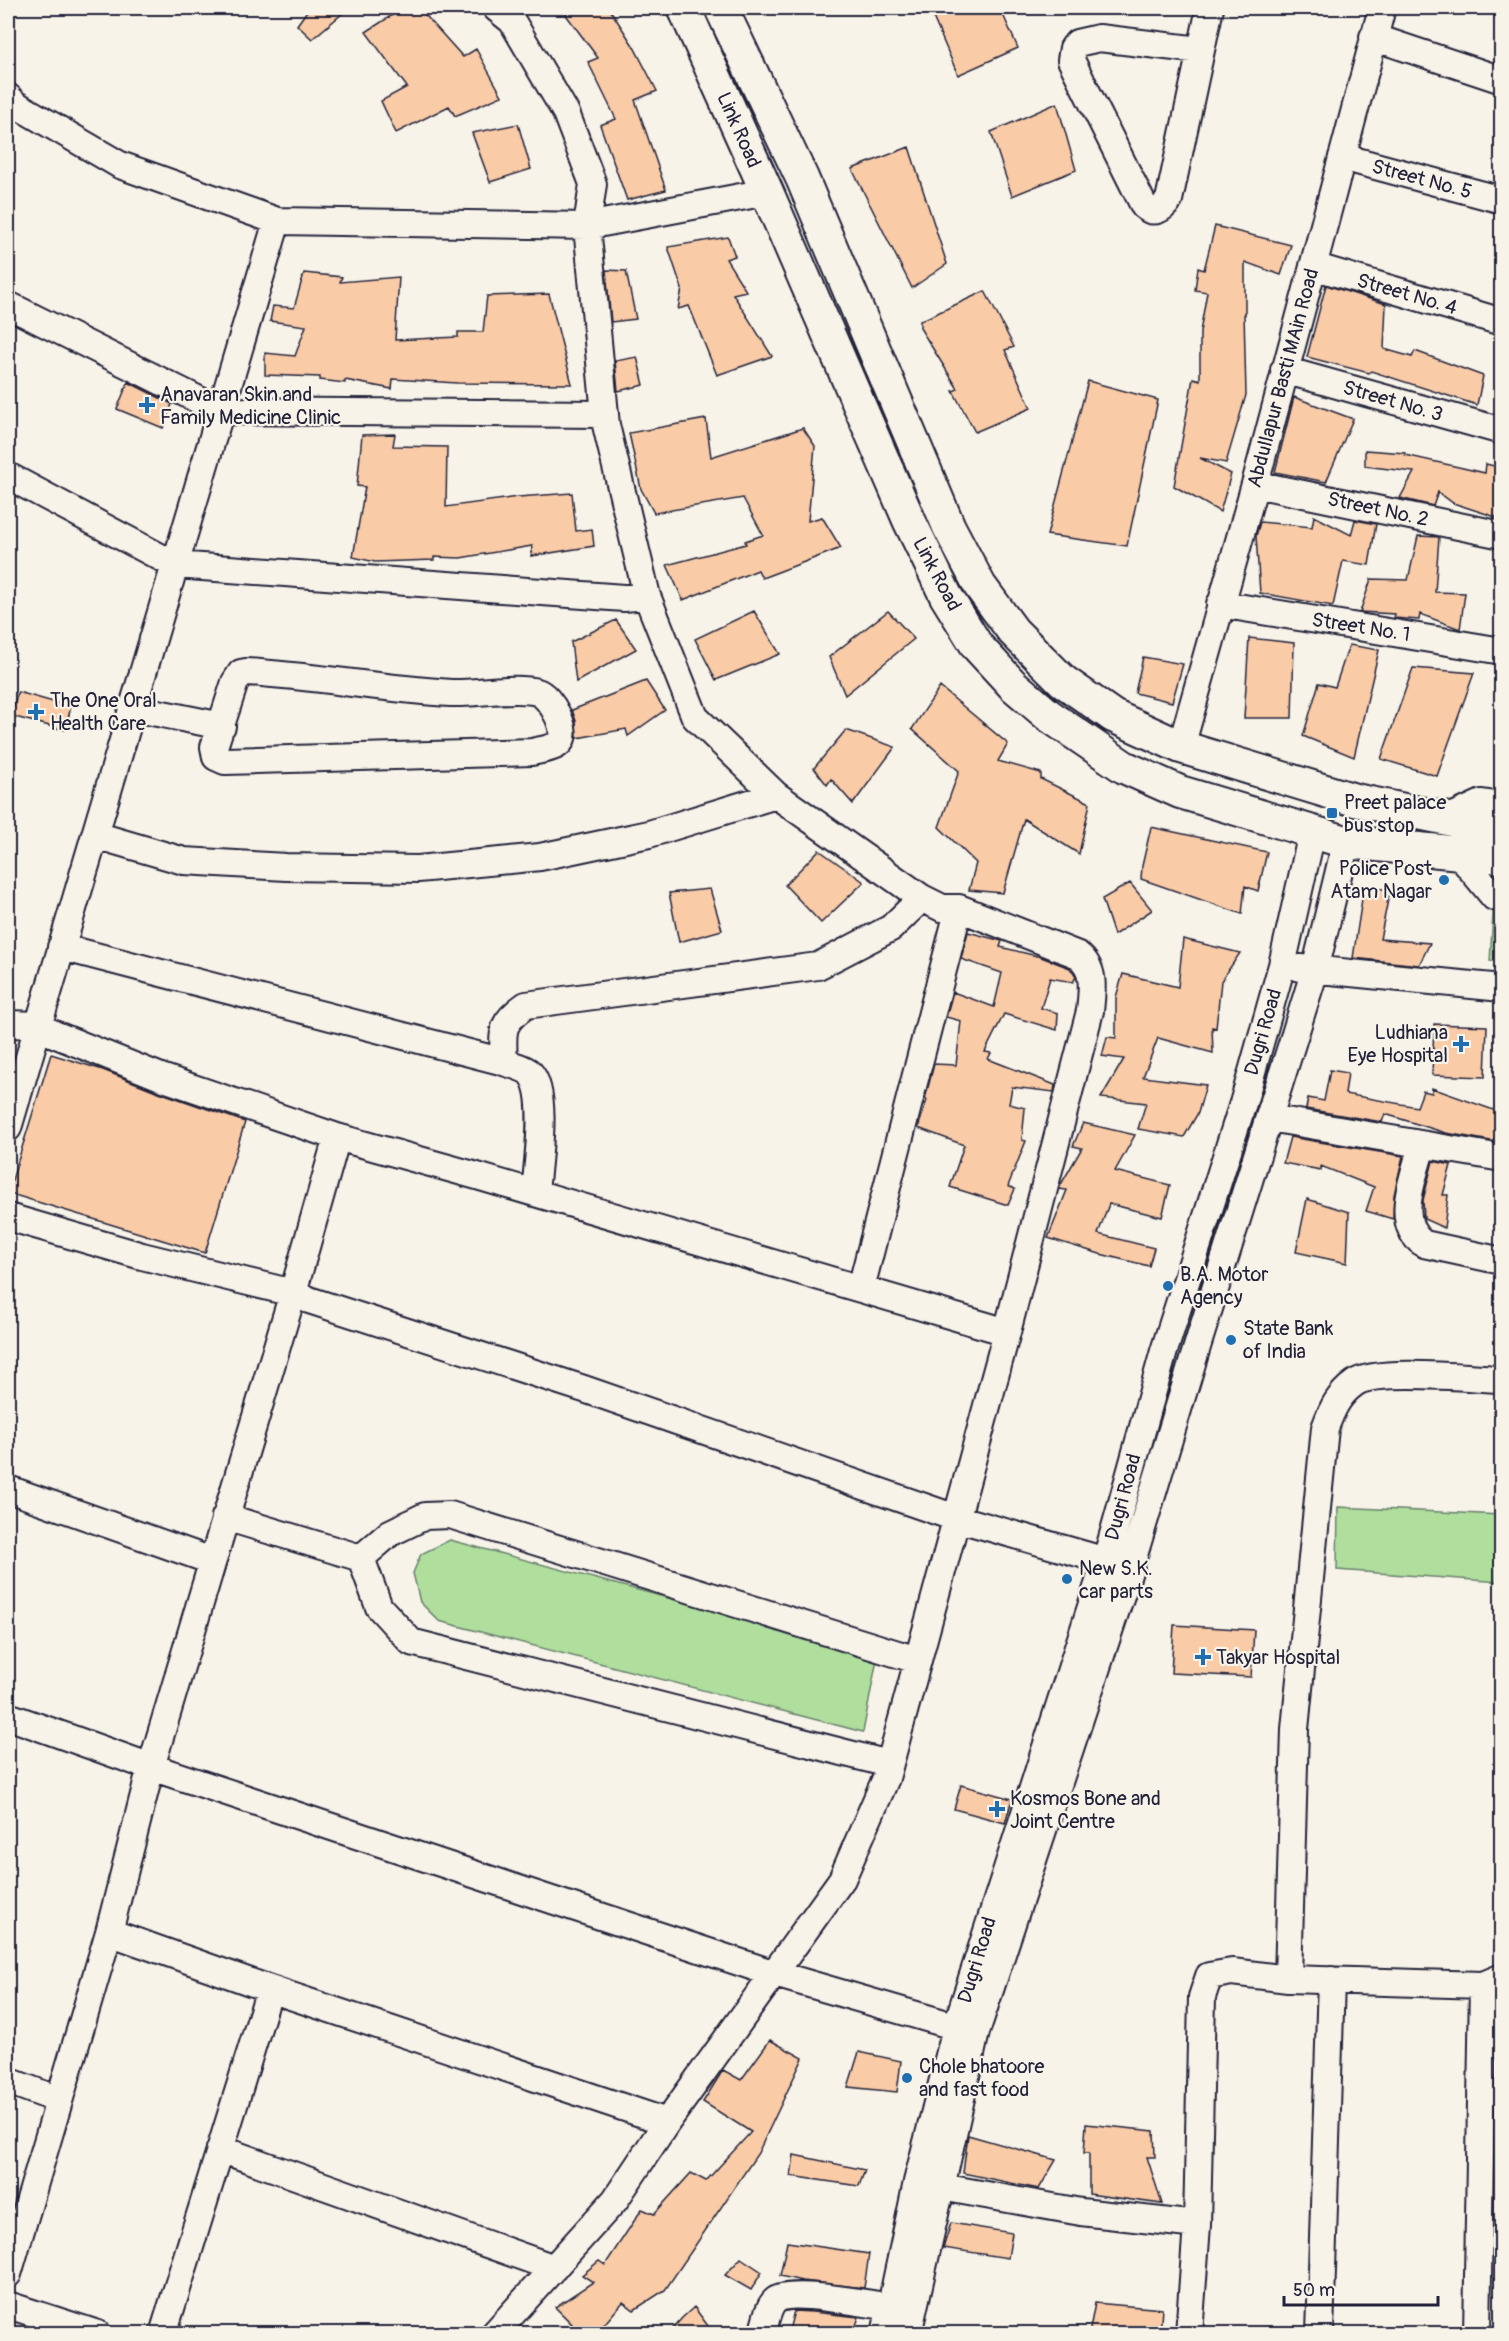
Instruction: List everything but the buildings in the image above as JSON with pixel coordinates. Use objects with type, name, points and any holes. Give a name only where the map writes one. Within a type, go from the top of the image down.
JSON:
[{"type":"main road","name":"Link Road","points":[[684,8],[767,192],[909,520],[946,596],[977,646],[1013,685],[1048,715],[1124,767],[1180,792],[1312,833],[1346,842],[1457,852],[1497,835]]},
{"type":"main road","name":"Link Road","points":[[722,8],[802,178],[949,526],[980,586],[1013,631],[1063,681],[1113,716],[1181,747],[1355,800],[1447,819],[1497,835]]},
{"type":"street","points":[[494,2334],[615,2200],[667,2122],[842,1879],[889,1764],[1007,1332],[1090,1011],[1092,975],[1087,962],[1078,955],[959,908],[942,908],[922,898],[776,795],[694,717],[647,596],[604,414],[587,226],[593,184],[566,113],[512,21],[496,8]]},
{"type":"street","points":[[1200,50],[1099,38],[1077,44],[1073,48],[1071,60],[1144,206],[1149,210],[1160,209],[1169,200],[1210,8]]},
{"type":"street","name":"Abdullapur Basti MAin Road","points":[[1181,747],[1255,484],[1382,8]]},
{"type":"street","points":[[1373,37],[1502,80]]},
{"type":"street","points":[[10,104],[120,165],[277,220],[587,226],[767,192]]},
{"type":"street","name":"Street No. 5","points":[[1342,157],[1502,200]]},
{"type":"street","points":[[8,1128],[277,220]]},
{"type":"street","name":"Street No. 4","points":[[1312,266],[1502,322]]},
{"type":"street","points":[[8,305],[221,411],[604,414]]},
{"type":"street","name":"Street No. 3","points":[[1284,370],[1502,431]]},
{"type":"street","points":[[8,476],[175,565],[624,598],[647,596]]},
{"type":"street","name":"Street No. 2","points":[[1255,484],[1502,535]]},
{"type":"street","name":"Street No. 1","points":[[1220,604],[1502,651]]},
{"type":"street","points":[[246,672],[413,691],[455,693],[534,691],[547,698],[564,732],[560,743],[532,752],[225,761],[216,757],[214,752],[222,726],[235,682],[242,673],[246,672]]},
{"type":"street","points":[[133,708],[222,726]]},
{"type":"street","points":[[95,835],[184,861],[286,867],[418,869],[540,857],[650,834],[776,795]]},
{"type":"street","name":"Dugri Road","points":[[885,2334],[917,2182],[966,2030],[1106,1560],[1164,1351],[1244,1100],[1282,965],[1312,833]]},
{"type":"street","name":"Dugri Road","points":[[908,2334],[941,2187],[966,2030],[1130,1568],[1316,970],[1346,842]]},
{"type":"street","points":[[1457,852],[1494,897],[1502,898]]},
{"type":"street","points":[[504,1062],[503,1032],[510,1017],[526,1005],[818,966],[891,928],[922,898]]},
{"type":"street","points":[[861,1288],[959,908]]},
{"type":"street","points":[[62,947],[504,1062],[529,1072],[541,1104],[535,1193]]},
{"type":"street","points":[[1282,965],[1502,988]]},
{"type":"street","points":[[8,1024],[38,1025],[54,1034],[161,1077],[337,1137],[1007,1332]]},
{"type":"street","points":[[1269,1118],[1502,1158]]},
{"type":"street","points":[[8,2274],[109,1932],[151,1767],[293,1293],[337,1137]]},
{"type":"street","points":[[1422,1145],[1407,1206],[1409,1229],[1414,1238],[1424,1244],[1502,1261]]},
{"type":"street","points":[[8,1217],[142,1256],[293,1293],[584,1389],[956,1518],[1130,1568]]},
{"type":"street","points":[[1288,1978],[1295,1729],[1325,1428],[1336,1399],[1356,1381],[1380,1375],[1502,1379]]},
{"type":"street","points":[[8,1489],[212,1561]]},
{"type":"street","points":[[361,1558],[390,1533],[425,1516],[450,1515],[917,1660]]},
{"type":"street","points":[[225,1517],[361,1558]]},
{"type":"street","points":[[361,1558],[379,1607],[411,1642],[889,1764]]},
{"type":"street","points":[[8,1716],[151,1767],[775,1974],[966,2030]]},
{"type":"street","points":[[109,1932],[270,1989],[667,2122]]},
{"type":"street","points":[[1189,2334],[1197,2225],[1202,1997],[1209,1976],[1232,1972],[1331,1980],[1492,1981],[1477,2334]]},
{"type":"street","points":[[1320,2334],[1331,1980]]},
{"type":"street","points":[[163,2334],[270,1989]]},
{"type":"street","points":[[8,2081],[59,2100]]},
{"type":"street","points":[[220,2149],[554,2268]]},
{"type":"street","points":[[941,2187],[1081,2212],[1197,2225]]},
{"type":"street","points":[[762,2334],[770,2309],[776,2299],[792,2294],[891,2307]]},
{"type":"street","points":[[8,2305],[98,2334]]},
{"type":"green space","points":[[1494,898],[1501,898],[1501,962],[1490,961]]},
{"type":"green space","points":[[1338,1507],[1501,1515],[1501,1582],[1337,1570]]},
{"type":"green space","points":[[450,1540],[878,1654],[863,1732],[439,1621],[420,1602],[413,1573],[421,1554]]},
{"type":"place","name":"Anavaran Skin and Family Medicine Clinic","points":[[147,405]]},
{"type":"place","name":"The One Oral Health Care","points":[[36,712]]},
{"type":"place","name":"Preet palace bus stop","points":[[1332,813]]},
{"type":"place","name":"Police Post Atam Nagar","points":[[1444,880]]},
{"type":"place","name":"Ludhiana Eye Hospital","points":[[1461,1044]]},
{"type":"place","name":"B.A. Motor Agency","points":[[1168,1286]]},
{"type":"place","name":"State Bank of India","points":[[1231,1340]]},
{"type":"place","name":"New S.K. car parts","points":[[1067,1579]]},
{"type":"place","name":"Takyar Hospital","points":[[1203,1657]]},
{"type":"place","name":"Kosmos Bone and Joint Centre","points":[[997,1809]]},
{"type":"place","name":"Chole bhatoore and fast food","points":[[907,2078]]}]
